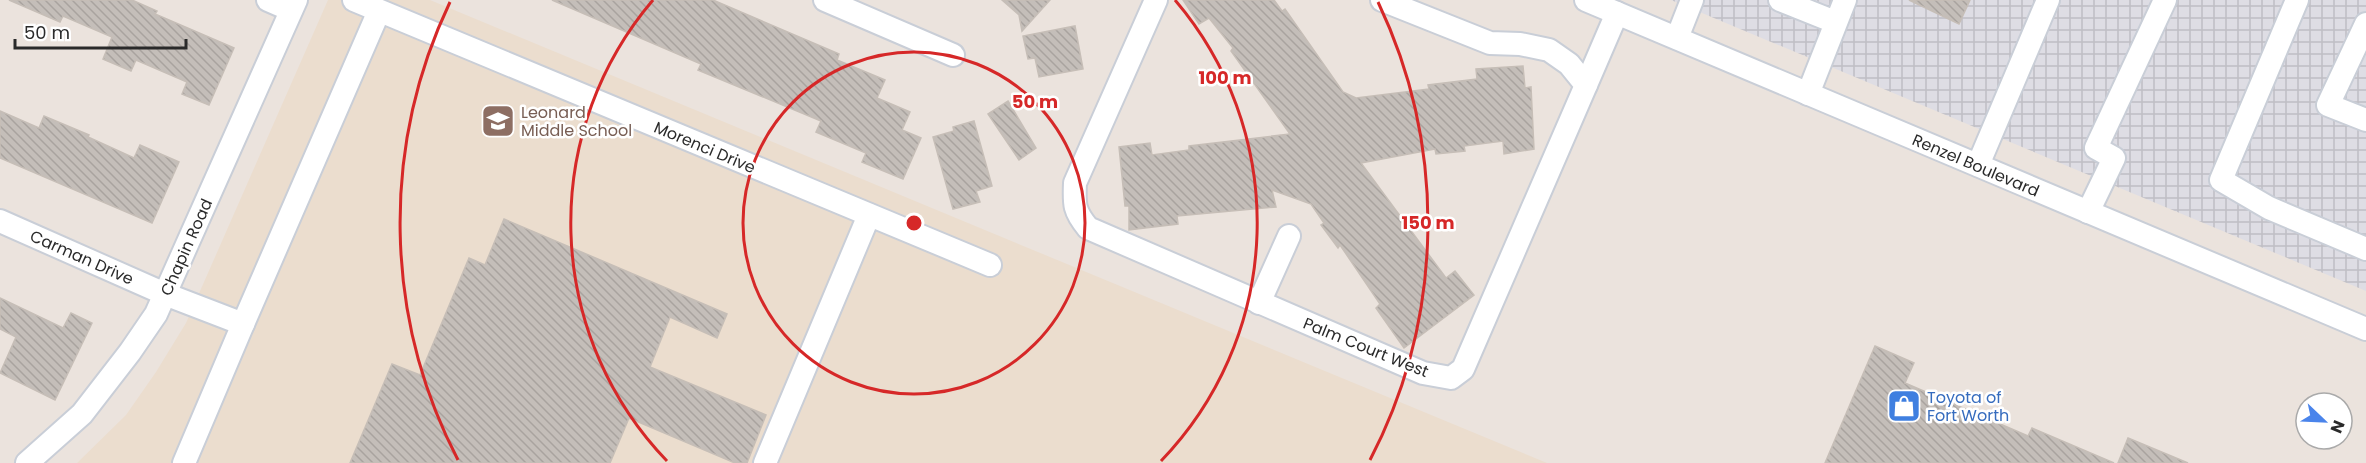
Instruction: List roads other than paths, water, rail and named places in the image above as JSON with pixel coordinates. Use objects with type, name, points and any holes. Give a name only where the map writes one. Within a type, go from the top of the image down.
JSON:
[{"type":"street","points":[[268,0],[293,5]]},
{"type":"street","name":"Morenci Drive","points":[[354,0],[990,266]]},
{"type":"street","points":[[825,0],[953,55]]},
{"type":"street","name":"Palm Court West","points":[[1156,0],[1076,183],[1074,203],[1077,213],[1088,228],[1423,373],[1451,378],[1463,369],[1617,13]]},
{"type":"street","name":"Renzel Boulevard","points":[[1586,0],[2366,329]]},
{"type":"street","points":[[1677,38],[1692,0]]},
{"type":"street","points":[[1780,0],[1835,22]]},
{"type":"street","points":[[1808,94],[1845,0]]},
{"type":"street","points":[[1978,165],[2048,0]]},
{"type":"street","points":[[2088,212],[2114,158],[2096,148],[2165,0]]},
{"type":"street","points":[[2297,0],[2221,180],[2269,208],[2366,249]]},
{"type":"street","points":[[1394,2],[1490,43],[1520,44],[1549,50],[1569,64],[1586,85]]},
{"type":"street","name":"Chapin Road","points":[[27,463],[82,414],[156,314],[293,5]]},
{"type":"street","points":[[184,463],[379,11]]},
{"type":"street","points":[[2366,24],[2328,105],[2366,120]]},
{"type":"street","points":[[765,463],[869,215]]},
{"type":"street","name":"Carman Drive","points":[[0,221],[165,294],[243,324]]},
{"type":"street","points":[[1259,303],[1289,236]]},
{"type":"place","name":"Leonard Middle School","points":[[498,121]]},
{"type":"place","name":"Toyota of Fort Worth","points":[[1904,406]]}]
